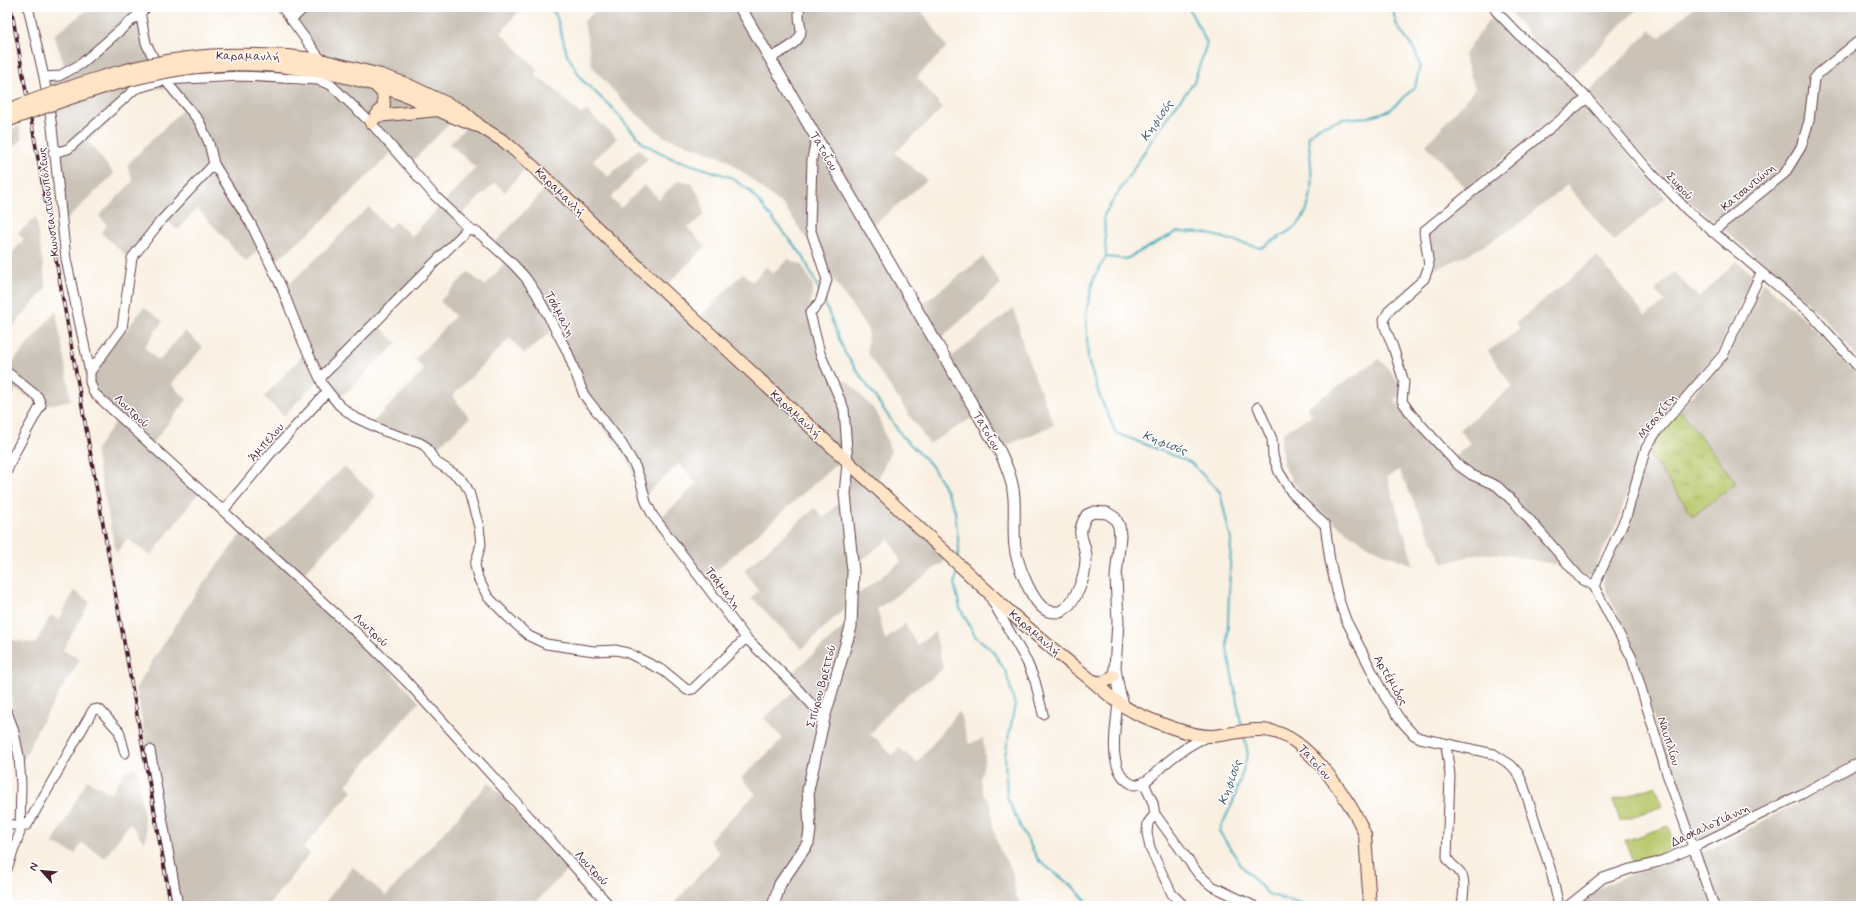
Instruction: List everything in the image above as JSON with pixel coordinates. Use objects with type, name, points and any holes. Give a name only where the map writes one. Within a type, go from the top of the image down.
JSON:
[{"type":"main road","name":"Καραμανλή","points":[[7,110],[72,86],[161,62],[220,55],[244,54],[288,62],[375,85],[410,97],[459,120],[481,127]]},
{"type":"main road","name":"Καραμανλή","points":[[7,121],[80,94],[166,72],[221,65],[321,60],[381,75],[424,91],[463,111],[481,127],[505,142],[535,168],[942,550],[1032,632],[1119,703]]},
{"type":"main road","points":[[374,120],[384,105],[384,99],[380,88],[375,85]]},
{"type":"main road","points":[[374,120],[438,110]]},
{"type":"main road","points":[[1090,680],[1102,683],[1108,681],[1113,676]]},
{"type":"main road","name":"Τατοΐου","points":[[1119,703],[1162,724],[1188,732],[1209,736],[1256,730],[1270,730],[1284,734],[1302,746],[1347,800],[1358,817],[1365,835],[1370,906]]},
{"type":"street","name":"Κωνσταντινουπόλεως","points":[[28,7],[44,77],[52,127],[66,259],[90,372],[90,382],[94,393]]},
{"type":"street","points":[[282,7],[321,60]]},
{"type":"street","points":[[291,20],[304,7]]},
{"type":"street","name":"Τατοΐου","points":[[740,7],[996,445],[1009,471],[1014,498],[1015,548],[1017,558],[1029,587],[1043,607],[1049,611],[1060,612],[1072,603],[1086,560],[1080,531],[1087,515],[1100,511],[1115,518],[1120,536],[1116,578],[1118,622],[1116,678],[1119,703]]},
{"type":"street","points":[[770,58],[789,46],[799,37],[801,33],[798,15],[800,7]]},
{"type":"street","name":"Σωρού","points":[[1494,7],[1518,34],[1562,72],[1587,98],[1650,172],[1686,210],[1810,313],[1861,370]]},
{"type":"street","points":[[44,77],[58,76],[81,64],[143,9]]},
{"type":"street","points":[[143,9],[144,34],[151,53],[165,80],[199,121],[209,143],[214,164],[251,224],[281,286],[303,342],[320,378],[328,391],[340,405],[354,417],[384,431],[425,446],[436,462],[464,482],[469,492],[479,527],[481,544],[474,565],[478,578],[488,597],[529,636],[546,644],[594,651],[616,650],[628,654],[664,672],[688,690],[693,689],[746,638]]},
{"type":"street","name":"Κατσαντώνη","points":[[1712,232],[1785,173],[1801,147],[1809,121],[1814,79],[1819,73],[1861,39]]},
{"type":"street","name":"Τσάμαλη","points":[[54,153],[68,148],[135,89],[165,80],[242,76],[318,80],[326,82],[335,88],[374,120],[434,195],[469,228],[481,235],[512,263],[536,293],[567,351],[584,394],[622,444],[635,466],[649,509],[670,539],[746,638],[793,684],[824,718]]},
{"type":"street","points":[[1587,98],[1424,231],[1429,266],[1424,279],[1390,309],[1384,319],[1385,327],[1404,382],[1402,401],[1411,414],[1465,471],[1497,486],[1516,504],[1580,578],[1594,586]]},
{"type":"street","points":[[816,139],[812,159],[810,228],[827,280],[820,302],[810,313],[820,353],[844,409],[848,463]]},
{"type":"street","points":[[90,372],[122,328],[132,258],[159,223],[214,164]]},
{"type":"street","points":[[320,378],[469,228]]},
{"type":"street","name":"Μεσογίτη","points":[[1594,586],[1626,516],[1646,448],[1657,431],[1723,355],[1761,273]]},
{"type":"street","points":[[7,372],[38,396],[41,405],[14,454],[7,471]]},
{"type":"street","name":"Άμπελου","points":[[223,511],[271,453],[328,391]]},
{"type":"street","name":"Λουτρού","points":[[94,393],[364,640],[398,673],[610,906]]},
{"type":"street","name":"Αρτέμιδος","points":[[1258,407],[1272,438],[1273,456],[1279,472],[1292,493],[1325,524],[1330,560],[1339,600],[1352,634],[1385,697],[1402,722],[1414,735],[1446,745],[1483,750],[1494,754],[1511,765],[1518,773],[1523,784],[1551,871],[1558,906]]},
{"type":"street","name":"Σπύρου Βρεττού","points":[[773,906],[780,884],[808,843],[810,830],[808,790],[824,718],[849,634],[852,616],[853,571],[845,494],[848,463]]},
{"type":"street","name":"Ναυπλίου","points":[[1594,586],[1632,658],[1667,774],[1692,848],[1714,906]]},
{"type":"street","points":[[987,591],[1027,662],[1035,681],[1043,714]]},
{"type":"street","name":"Τατοΐου","points":[[1116,661],[1113,676],[1119,703]]},
{"type":"street","points":[[1119,703],[1114,759],[1121,777],[1128,783],[1134,785],[1144,783],[1166,763],[1190,746],[1209,736]]},
{"type":"street","points":[[7,824],[27,826],[93,710],[100,710],[119,731],[125,753]]},
{"type":"street","points":[[7,712],[13,728],[19,756],[20,826],[18,842],[7,869]]},
{"type":"street","points":[[1446,745],[1450,775],[1446,857],[1448,862],[1461,873],[1464,881],[1462,906]]},
{"type":"street","points":[[150,750],[178,906]]},
{"type":"street","name":"Δασκαλογιάννη","points":[[1568,906],[1603,878],[1630,869],[1659,862],[1692,848],[1802,794],[1861,760]]},
{"type":"street","points":[[1144,783],[1153,803],[1155,814],[1199,876],[1212,886],[1254,906]]},
{"type":"street","points":[[1155,814],[1148,823],[1147,833],[1150,848],[1172,894],[1184,906]]},
{"type":"shaded area","points":[[91,7],[143,7],[161,78],[303,83],[308,48],[279,7],[522,7],[501,33],[538,70],[535,75],[555,90],[580,114],[587,111],[617,138],[593,161],[608,177],[638,149],[648,158],[611,198],[621,208],[644,185],[659,199],[679,180],[691,183],[701,198],[704,215],[688,228],[705,247],[660,292],[694,323],[743,273],[752,282],[766,267],[773,274],[788,259],[802,265],[813,285],[811,304],[825,353],[837,380],[848,381],[877,413],[891,451],[877,481],[951,552],[945,561],[877,609],[885,640],[905,624],[917,645],[935,632],[943,668],[931,679],[913,690],[890,710],[870,735],[878,740],[892,756],[899,748],[917,763],[959,711],[969,744],[983,738],[985,758],[980,780],[982,792],[991,805],[993,828],[1000,851],[1012,870],[1016,895],[1023,906],[679,906],[675,902],[719,853],[709,840],[756,794],[741,778],[783,739],[764,718],[794,691],[784,680],[847,624],[847,606],[802,649],[751,597],[759,591],[744,570],[815,508],[823,518],[843,499],[845,466],[840,461],[701,584],[654,524],[697,484],[679,464],[642,498],[629,463],[618,446],[579,396],[561,344],[552,331],[524,354],[510,338],[452,396],[470,418],[433,451],[426,443],[414,436],[392,431],[372,423],[424,370],[415,359],[455,316],[440,301],[468,272],[485,286],[505,263],[490,248],[547,187],[525,169],[505,192],[495,183],[460,216],[472,228],[378,325],[397,343],[334,404],[318,380],[284,416],[264,397],[304,354],[281,292],[369,207],[388,228],[396,222],[412,236],[476,168],[450,144],[465,128],[452,121],[405,169],[391,153],[316,227],[269,267],[259,249],[246,262],[197,208],[178,230],[166,220],[139,253],[128,257],[101,233],[107,225],[99,216],[133,181],[127,165],[182,110],[167,89],[153,88],[130,98],[107,124],[88,141],[114,174],[66,220],[60,187],[55,111],[47,74],[66,70],[54,35]],"holes":[[[889,539],[901,562],[858,594],[859,562]]]},
{"type":"shaded area","points":[[600,7],[919,7],[947,47],[917,77],[943,108],[895,153],[927,180],[870,228],[920,306],[983,257],[1001,284],[937,342],[950,358],[1014,308],[1024,349],[1054,425],[991,452],[972,418],[929,444],[867,353],[868,330],[785,207],[726,159],[663,136],[627,106],[592,66],[584,21]]},
{"type":"shaded area","points":[[1507,7],[1639,7],[1572,75],[1529,36]]},
{"type":"shaded area","points":[[1694,7],[1861,7],[1861,362],[1825,319],[1768,267],[1688,200],[1640,154],[1588,92],[1650,30],[1660,37]]},
{"type":"shaded area","points":[[1492,16],[1513,37],[1539,57],[1578,97],[1466,189],[1426,145],[1475,89],[1464,55]]},
{"type":"shaded area","points":[[1585,103],[1666,198],[1614,241],[1567,185],[1515,227],[1471,253],[1436,269],[1427,232]]},
{"type":"shaded area","points":[[19,126],[22,139],[7,153],[7,131]]},
{"type":"shaded area","points":[[36,217],[46,288],[7,333],[7,259],[24,239],[18,233]]},
{"type":"shaded area","points":[[1597,256],[1645,316],[1666,302],[1655,291],[1674,272],[1699,298],[1736,261],[1754,275],[1716,355],[1643,437],[1619,519],[1592,574],[1586,577],[1554,564],[1501,554],[1476,554],[1443,564],[1399,470],[1387,477],[1414,566],[1368,546],[1340,527],[1310,502],[1293,482],[1283,465],[1281,443],[1283,433],[1312,415],[1307,407],[1380,359],[1406,391],[1395,401],[1451,460],[1471,443],[1459,430],[1512,387],[1488,351],[1521,329],[1516,323]]},
{"type":"shaded area","points":[[1763,282],[1800,315],[1861,378],[1861,756],[1786,800],[1696,843],[1660,741],[1631,640],[1607,593],[1603,581],[1605,568],[1649,454],[1693,516],[1680,410],[1729,352]]},
{"type":"shaded area","points":[[144,307],[163,321],[144,347],[159,361],[185,331],[203,347],[171,384],[187,400],[148,448],[199,492],[151,556],[127,539],[116,553],[95,451],[117,419],[90,395],[85,372],[113,336],[124,333]]},
{"type":"shaded area","points":[[56,311],[71,400],[45,406],[16,389],[7,403],[7,369]]},
{"type":"shaded area","points":[[344,467],[376,496],[296,582],[374,653],[419,702],[346,785],[353,790],[303,848],[310,853],[268,906],[175,906],[136,687],[196,593],[242,533],[259,548]]},
{"type":"shaded area","points":[[74,591],[90,602],[63,650],[80,659],[37,730],[24,759],[16,758],[10,731],[7,731],[7,720],[13,718],[7,665],[7,639],[35,644],[51,615],[59,620]]},
{"type":"shaded area","points":[[136,767],[147,837],[144,842],[130,823],[105,858],[82,843],[75,854],[53,843],[87,780],[111,793],[124,772]]},
{"type":"shaded area","points":[[1861,769],[1861,906],[1576,906],[1595,890],[1621,878],[1711,849]]},
{"type":"shaded area","points":[[489,782],[569,868],[532,906],[322,906],[353,867],[386,896]]},
{"type":"green space","points":[[1680,410],[1736,483],[1693,516],[1649,454],[1658,437]]},
{"type":"green space","points":[[1656,786],[1663,806],[1620,821],[1613,800]]},
{"type":"green space","points":[[1668,826],[1675,848],[1633,863],[1625,841]]},
{"type":"waterway","points":[[549,7],[556,15],[567,54],[582,80],[611,107],[644,144],[671,158],[730,177],[749,190],[803,256],[820,292]]},
{"type":"waterway","name":"Κηφισός","points":[[1188,7],[1207,43],[1194,82],[1162,124],[1104,215],[1106,257],[1094,277],[1086,312],[1088,360],[1100,397],[1116,433],[1190,462],[1220,492],[1231,540],[1227,648],[1242,728]]},
{"type":"waterway","points":[[1106,257],[1126,259],[1177,232],[1205,233],[1261,248],[1297,225],[1304,216],[1308,206],[1312,183],[1308,136],[1319,127],[1343,119],[1369,117],[1390,110],[1415,87],[1420,66],[1415,51],[1397,26],[1392,7]]},
{"type":"waterway","points":[[824,301],[845,353],[902,436],[931,465],[943,484],[955,510],[959,548],[958,559]]},
{"type":"waterway","points":[[957,569],[955,586],[960,608],[975,636],[992,650],[1006,672],[1015,705],[1005,755],[1007,797],[1021,828],[1039,861],[1072,886],[1091,906]]},
{"type":"waterway","name":"Κηφισός","points":[[1244,736],[1248,754],[1233,802],[1219,831],[1241,865],[1268,894],[1307,906]]},
{"type":"railway","points":[[11,7],[171,906]]}]
